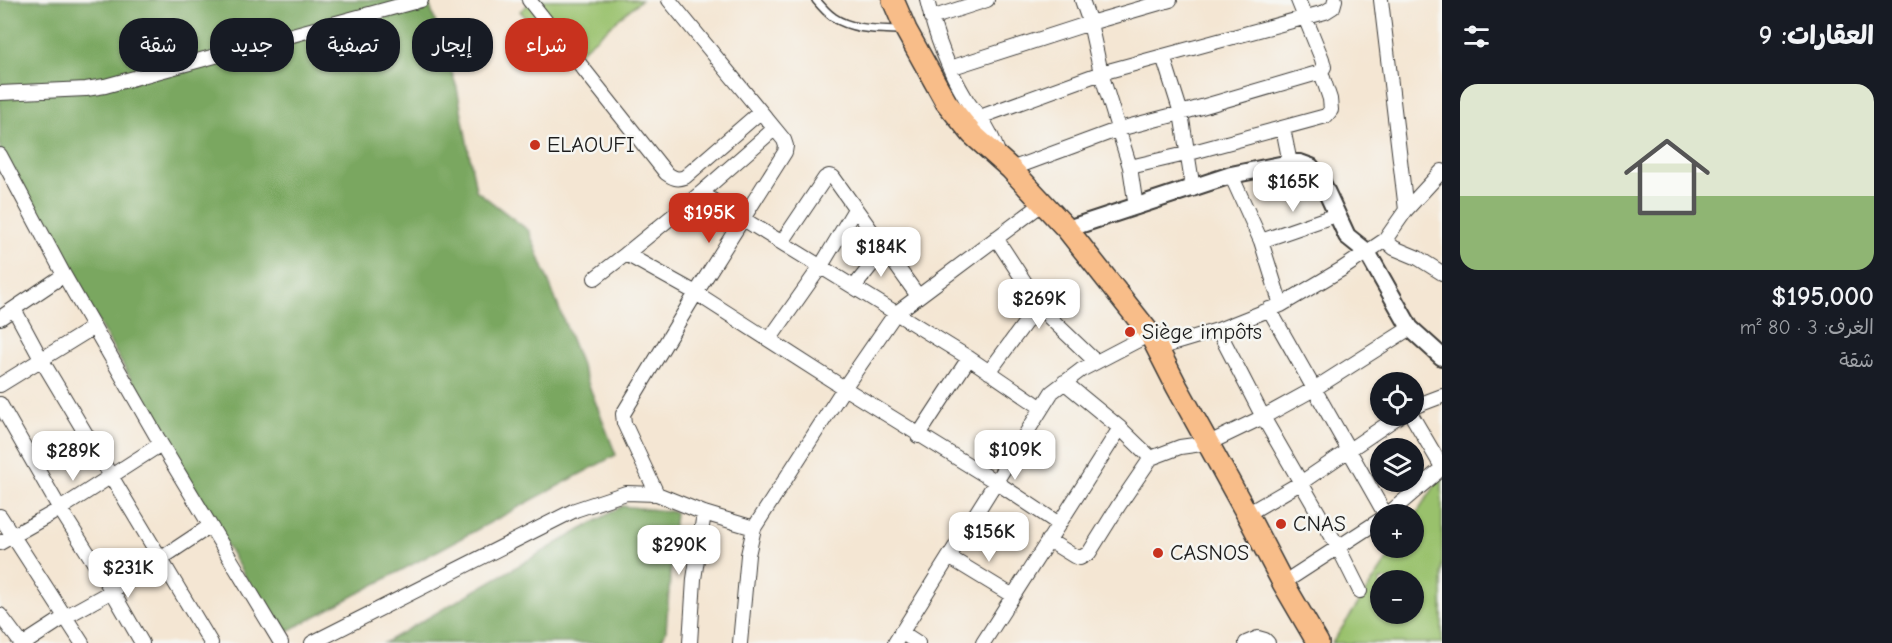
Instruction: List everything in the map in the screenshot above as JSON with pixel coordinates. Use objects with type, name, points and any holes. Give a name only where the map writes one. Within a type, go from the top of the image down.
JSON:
[{"type":"main road","points":[[893,0],[906,30],[946,102],[972,134],[1006,165],[1067,230],[1154,341],[1283,583],[1318,643]]},
{"type":"main road","points":[[903,0],[920,54]]},
{"type":"street","points":[[0,93],[105,86],[421,0]]},
{"type":"street","points":[[529,0],[672,178],[679,180],[686,177],[760,112]]},
{"type":"street","points":[[657,494],[624,423],[623,414],[785,152],[786,146],[784,140],[669,0]]},
{"type":"street","points":[[927,0],[931,18],[950,68],[966,99],[992,136],[1006,165],[1119,129],[1322,72]]},
{"type":"street","points":[[931,18],[987,0]]},
{"type":"street","points":[[1082,0],[1090,23],[1101,73],[1130,167],[1136,207]]},
{"type":"street","points":[[950,68],[1170,0]]},
{"type":"street","points":[[1130,167],[1326,116],[1331,110],[1322,72],[1324,67],[1298,0]]},
{"type":"street","points":[[980,117],[1101,73],[1325,12],[1333,7],[1335,0]]},
{"type":"street","points":[[1381,0],[1406,210]]},
{"type":"street","points":[[1163,56],[1181,113],[1193,189]]},
{"type":"street","points":[[1283,128],[1290,163]]},
{"type":"street","points":[[595,278],[701,193],[774,129]]},
{"type":"street","points":[[0,154],[64,275],[161,444],[281,643]]},
{"type":"street","points":[[1067,230],[1231,176],[1290,163],[1300,163],[1311,167],[1321,180],[1347,236],[1367,252],[1410,328],[1442,357]]},
{"type":"street","points":[[918,643],[898,638],[1052,392],[1096,362],[1154,341],[1218,330],[1275,307],[1385,240],[1406,210],[1442,171]]},
{"type":"street","points":[[1231,176],[1261,242],[1275,307],[1314,389],[1381,504]]},
{"type":"street","points":[[782,242],[825,178],[833,177],[918,296]]},
{"type":"street","points":[[701,193],[969,358],[1042,408]]},
{"type":"street","points":[[740,643],[748,555],[754,528],[844,388],[895,314],[1042,204]]},
{"type":"street","points":[[769,340],[821,266],[855,209]]},
{"type":"street","points":[[1261,242],[1336,215]]},
{"type":"street","points":[[996,238],[1050,318],[1096,362]]},
{"type":"street","points":[[1385,240],[1394,248],[1418,258],[1442,273]]},
{"type":"street","points":[[854,287],[884,249]]},
{"type":"street","points":[[626,254],[696,293],[1059,524]]},
{"type":"street","points":[[0,318],[64,275]]},
{"type":"street","points":[[989,372],[1039,304]]},
{"type":"street","points":[[14,309],[211,643]]},
{"type":"street","points":[[0,385],[94,327]]},
{"type":"street","points":[[1048,540],[1080,558],[1089,553],[1151,458],[1180,447],[1209,443],[1263,417],[1314,389],[1410,328]]},
{"type":"street","points":[[1218,330],[1263,417],[1302,482],[1360,591]]},
{"type":"street","points":[[918,436],[969,358]]},
{"type":"street","points":[[1064,382],[1120,428],[1151,458]]},
{"type":"street","points":[[1424,403],[1442,396]]},
{"type":"street","points":[[0,404],[60,509],[142,643]]},
{"type":"street","points":[[1247,514],[1302,482],[1385,426]]},
{"type":"street","points":[[1399,504],[1442,468],[1418,426]]},
{"type":"street","points":[[983,643],[1120,428]]},
{"type":"street","points":[[6,539],[60,509],[161,444]]},
{"type":"street","points":[[312,643],[575,510],[626,493],[657,494],[704,513],[754,528]]},
{"type":"street","points":[[690,643],[694,579],[704,513]]},
{"type":"street","points":[[0,516],[6,539],[82,643]]},
{"type":"street","points":[[0,615],[23,643],[112,591],[210,525]]},
{"type":"street","points":[[1283,583],[1370,526]]},
{"type":"street","points":[[949,557],[1013,596]]},
{"type":"street","points":[[1246,643],[1258,638],[1268,643]]},
{"type":"lane","points":[[816,0],[834,17],[849,24],[875,29],[906,30]]},
{"type":"green space","points":[[0,0],[428,0],[434,18],[412,18],[412,72],[452,72],[457,88],[476,190],[529,231],[616,455],[279,636],[0,152]]},
{"type":"green space","points":[[534,0],[641,0],[588,45],[588,18],[526,18],[520,11]]},
{"type":"green space","points":[[1442,475],[1442,643],[1332,643],[1370,586],[1370,624],[1424,624],[1424,570],[1380,570],[1388,558],[1424,558],[1423,504]]},
{"type":"green space","points":[[622,506],[675,512],[666,631],[660,643],[384,643]]},
{"type":"place","name":"ELAOUFI","points":[[535,145]]},
{"type":"place","name":"Siège impôts","points":[[1130,332]]},
{"type":"place","name":"CNAS","points":[[1281,524]]},
{"type":"place","name":"CASNOS","points":[[1158,553]]}]
